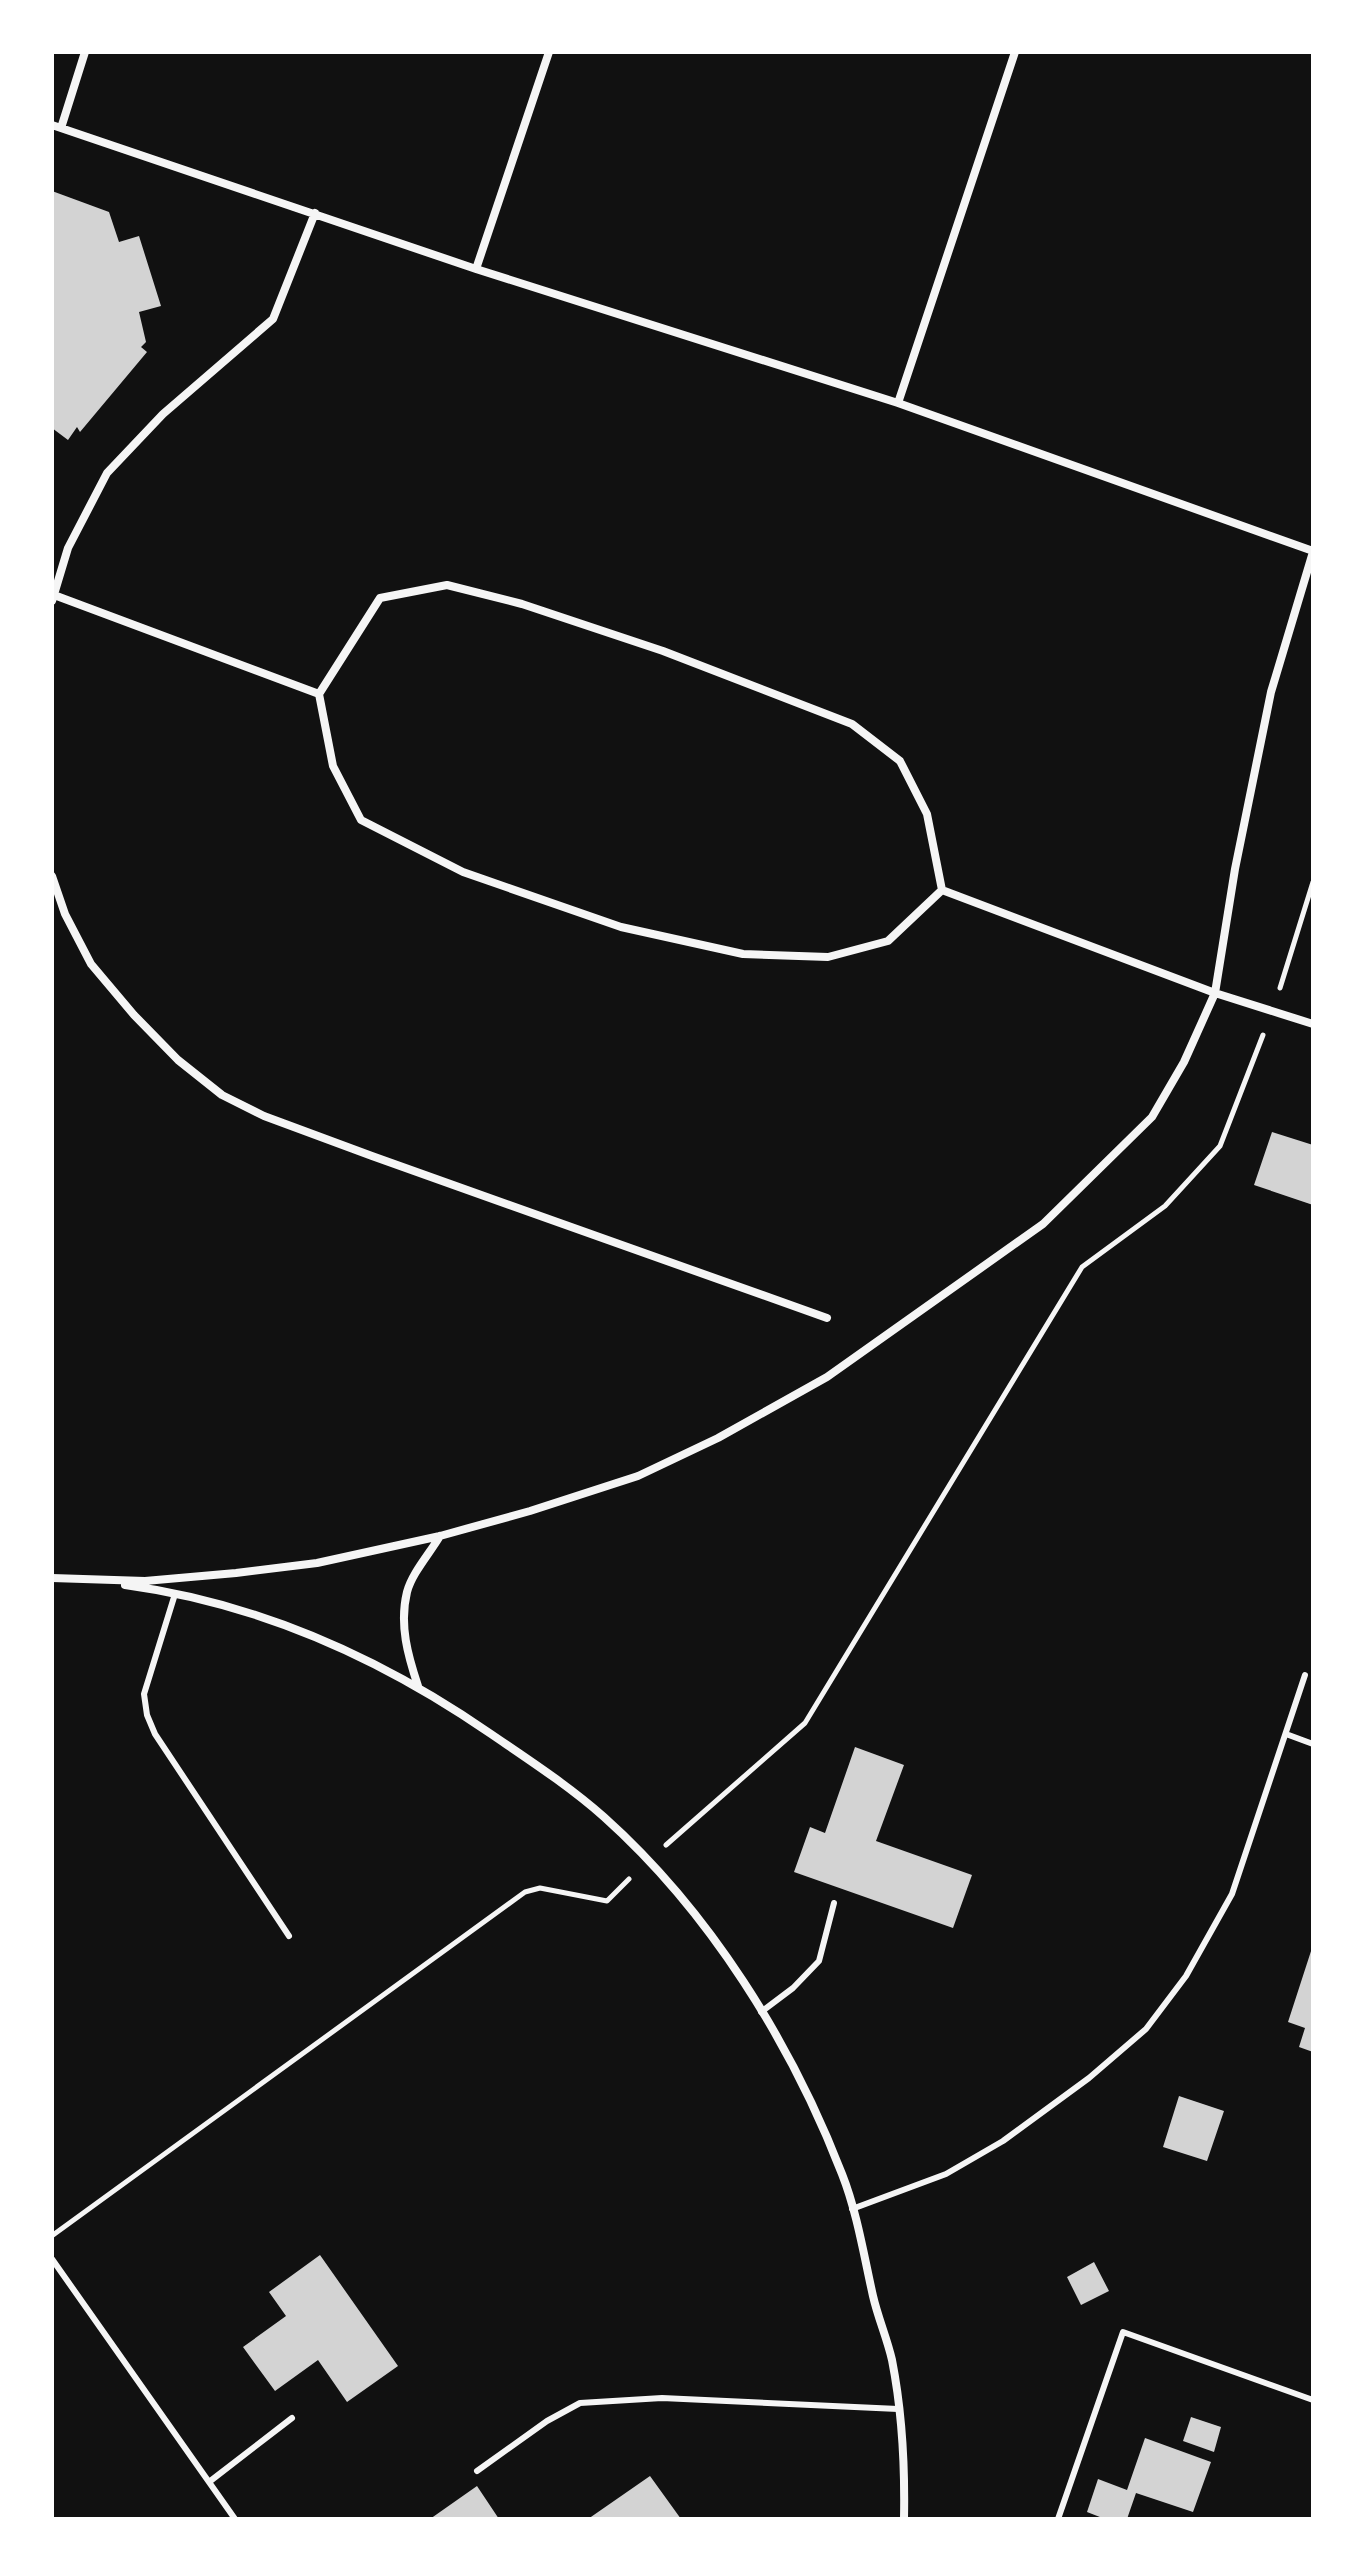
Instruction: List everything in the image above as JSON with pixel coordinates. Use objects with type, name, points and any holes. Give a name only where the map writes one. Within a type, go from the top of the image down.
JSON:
[{"type":"street","points":[[67,1580],[145,1581],[317,1563],[440,1536],[638,1476],[718,1438],[827,1377],[1043,1224],[1152,1117],[1184,1062],[1215,993],[1235,869],[1271,692],[1313,552],[898,403],[476,269],[57,126],[85,52]]},
{"type":"street","points":[[476,269],[549,52]]},
{"type":"street","points":[[898,403],[1015,52]]},
{"type":"street","points":[[315,213],[273,319],[163,414],[107,473],[68,548],[53,598],[319,694]]},
{"type":"street","points":[[447,585],[522,604],[663,651],[852,724],[900,761],[927,814],[942,890],[888,941],[828,957],[743,954],[621,927],[463,872],[361,820],[333,766],[319,694],[380,598],[447,585]]},
{"type":"street","points":[[52,876],[65,914],[91,964],[178,1060],[222,1095],[264,1116],[372,1156],[827,1318]]},
{"type":"street","points":[[942,890],[1215,993],[1313,1024]]},
{"type":"street","points":[[418,1686],[407,1655],[404,1633],[408,1590],[440,1536]]},
{"type":"street","points":[[52,1579],[134,1586],[235,1607],[323,1640],[418,1686],[546,1772],[603,1816],[647,1861],[697,1919],[744,1982],[809,2098],[843,2176],[891,2358],[898,2409],[904,2519]]},
{"type":"lane","points":[[175,1594],[144,1694],[147,1715],[155,1734],[289,1936]]},
{"type":"lane","points":[[852,2209],[946,2174],[1003,2141],[1089,2078],[1146,2029],[1186,1976],[1232,1894],[1305,1675]]},
{"type":"lane","points":[[1286,1734],[1313,1744]]},
{"type":"lane","points":[[761,2012],[793,1988],[819,1961],[834,1903]]},
{"type":"lane","points":[[52,2259],[235,2519]]},
{"type":"lane","points":[[1058,2519],[1123,2332],[1313,2400]]},
{"type":"lane","points":[[477,2471],[547,2421],[580,2403],[662,2398],[898,2409]]},
{"type":"lane","points":[[209,2482],[292,2418]]},
{"type":"path","points":[[52,2236],[525,1892],[540,1888],[607,1901],[647,1861],[805,1723],[1082,1267],[1165,1206],[1220,1146],[1272,1010],[1313,882]]},
{"type":"building","points":[[52,191],[109,212],[119,242],[139,236],[161,306],[139,312],[146,342],[141,347],[147,352],[80,432],[77,427],[68,440],[52,428]]},
{"type":"building","points":[[1272,1132],[1313,1145],[1313,1205],[1254,1185]]},
{"type":"building","points":[[855,1747],[904,1765],[876,1841],[972,1875],[953,1928],[794,1872],[810,1827],[825,1833]]},
{"type":"building","points":[[1312,1948],[1313,2052],[1299,2047],[1305,2028],[1288,2022]]},
{"type":"building","points":[[1179,2096],[1224,2111],[1207,2161],[1163,2147]]},
{"type":"building","points":[[320,2255],[398,2366],[347,2402],[318,2360],[275,2391],[243,2347],[286,2316],[269,2292]]},
{"type":"building","points":[[1094,2262],[1109,2291],[1081,2305],[1067,2277]]},
{"type":"building","points":[[1191,2417],[1221,2427],[1214,2452],[1183,2441]]},
{"type":"building","points":[[1145,2438],[1211,2462],[1193,2512],[1136,2493],[1127,2519],[1105,2519],[1087,2512],[1098,2479],[1127,2490]]},
{"type":"building","points":[[650,2476],[681,2519],[588,2519]]},
{"type":"building","points":[[477,2486],[499,2519],[430,2519]]}]
